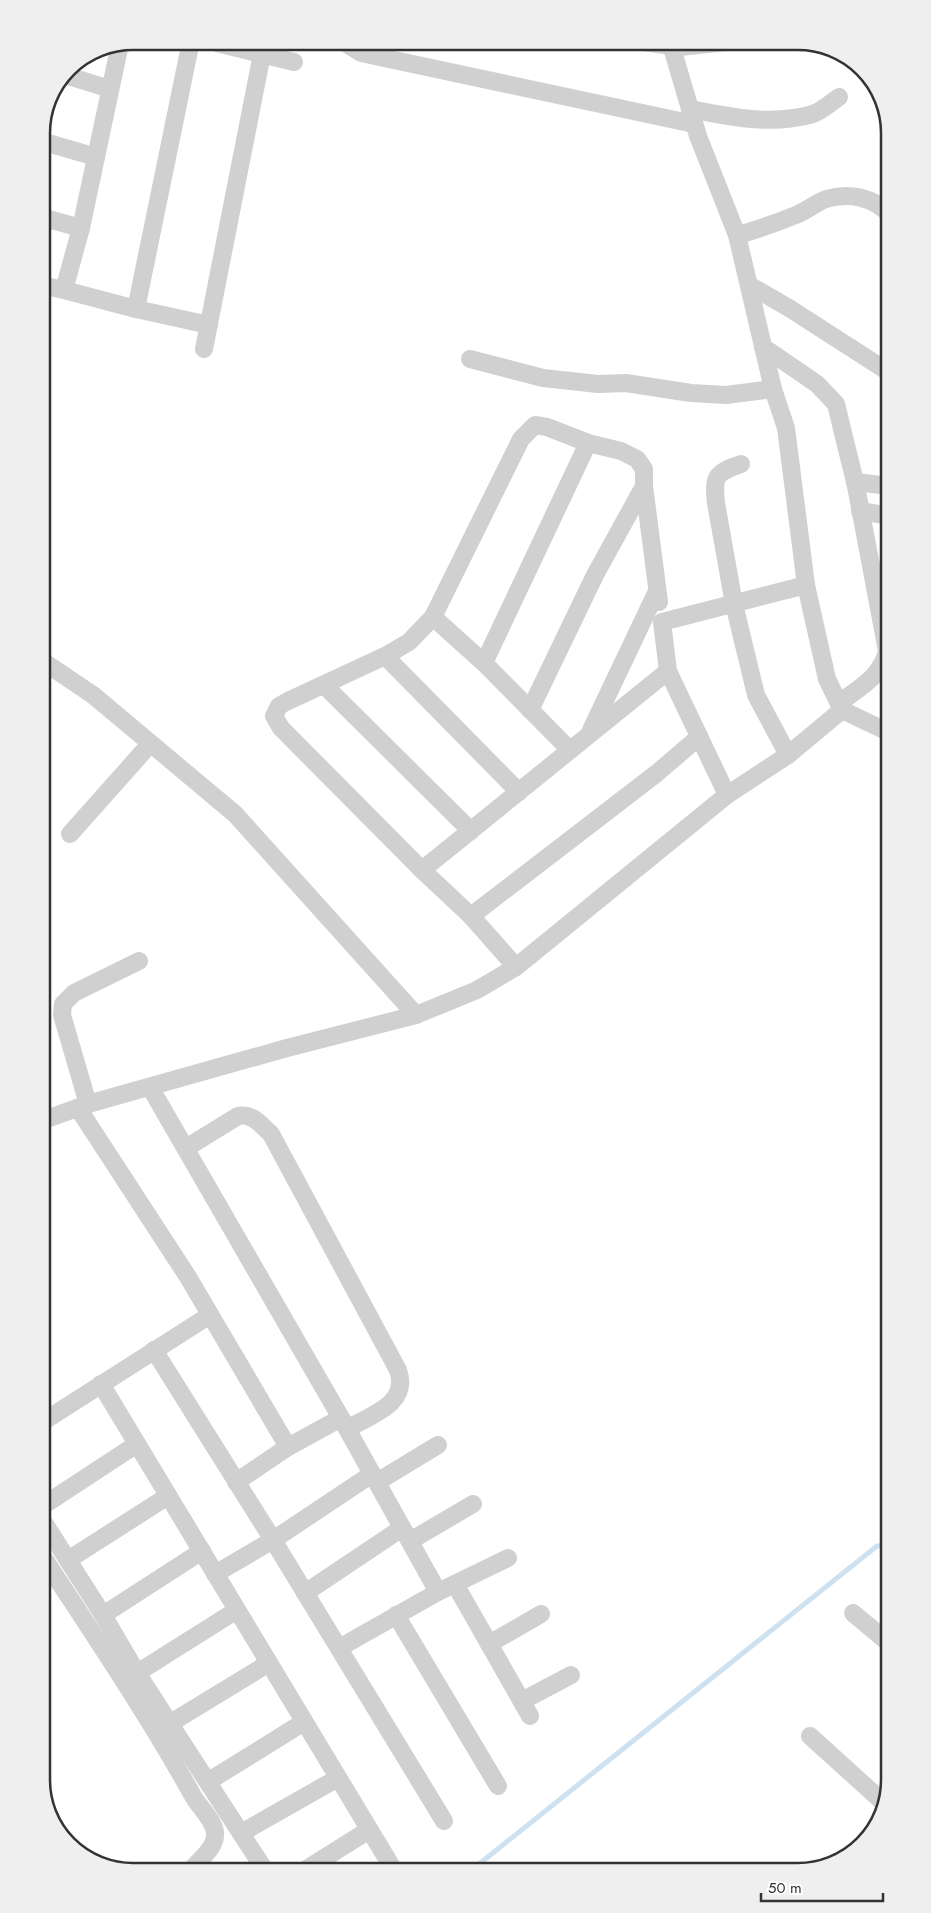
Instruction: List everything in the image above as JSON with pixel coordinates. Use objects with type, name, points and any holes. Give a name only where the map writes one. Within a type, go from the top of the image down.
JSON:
[{"type":"street","points":[[136,309],[189,50]]},
{"type":"street","points":[[246,50],[294,62]]},
{"type":"street","points":[[356,50],[361,53],[692,117],[777,121],[815,114],[840,97]]},
{"type":"street","points":[[672,50],[692,117],[737,235],[773,389],[786,428],[806,585],[827,679],[841,707],[881,729]]},
{"type":"street","points":[[64,290],[81,228],[118,52]]},
{"type":"street","points":[[204,349],[262,54]]},
{"type":"street","points":[[71,78],[110,89]]},
{"type":"street","points":[[50,144],[96,157]]},
{"type":"street","points":[[737,235],[762,228],[798,214],[826,199],[849,195],[869,199],[881,208]]},
{"type":"street","points":[[50,219],[81,228]]},
{"type":"street","points":[[749,285],[789,308],[881,367]]},
{"type":"street","points":[[50,287],[209,325]]},
{"type":"street","points":[[763,347],[817,384],[836,404],[855,482],[881,625]]},
{"type":"street","points":[[470,359],[543,378],[598,384],[626,383],[691,393],[726,395],[773,389]]},
{"type":"street","points":[[516,967],[470,916],[281,728],[274,716],[280,706],[385,656],[410,642],[433,617],[521,439],[535,425],[547,427],[588,442],[621,451],[637,459],[644,469],[644,486],[668,671],[727,794]]},
{"type":"street","points":[[484,663],[588,442]]},
{"type":"street","points":[[741,464],[722,471],[716,482],[715,490],[734,604],[756,695],[788,755]]},
{"type":"street","points":[[855,482],[881,485]]},
{"type":"street","points":[[530,710],[595,575],[644,486]]},
{"type":"street","points":[[860,511],[881,514]]},
{"type":"street","points":[[662,622],[806,585]]},
{"type":"street","points":[[588,735],[658,591]]},
{"type":"street","points":[[433,617],[484,663],[570,750]]},
{"type":"street","points":[[385,656],[519,792]]},
{"type":"street","points":[[50,666],[93,695],[235,814],[416,1015]]},
{"type":"street","points":[[50,1118],[83,1106],[287,1048],[416,1015],[477,990],[516,967],[727,794],[788,755],[875,675],[881,667]]},
{"type":"street","points":[[422,870],[668,671]]},
{"type":"street","points":[[324,685],[471,831]]},
{"type":"street","points":[[470,916],[657,773],[699,737]]},
{"type":"street","points":[[70,834],[150,744]]},
{"type":"street","points":[[139,961],[74,993],[63,1004],[62,1015],[83,1106],[188,1277],[288,1447]]},
{"type":"street","points":[[150,1087],[344,1423],[438,1592]]},
{"type":"street","points":[[186,1148],[238,1116],[246,1114],[254,1118],[271,1134],[402,1380],[400,1391],[393,1403],[288,1447],[236,1482]]},
{"type":"street","points":[[50,1416],[210,1314]]},
{"type":"street","points":[[154,1350],[273,1540],[444,1821]]},
{"type":"street","points":[[101,1384],[390,1863]]},
{"type":"street","points":[[50,1501],[137,1444]]},
{"type":"street","points":[[215,1574],[375,1478],[438,1446]]},
{"type":"street","points":[[68,1560],[168,1496]]},
{"type":"street","points":[[305,1593],[406,1534],[473,1504]]},
{"type":"street","points":[[50,1532],[104,1614],[137,1673],[209,1781],[260,1863]]},
{"type":"street","points":[[104,1614],[202,1551]]},
{"type":"street","points":[[339,1648],[438,1592],[508,1558]]},
{"type":"street","points":[[50,1568],[170,1754],[194,1799],[207,1816],[215,1831],[214,1844],[197,1863]]},
{"type":"street","points":[[455,1584],[526,1708],[571,1676]]},
{"type":"street","points":[[137,1673],[237,1610]]},
{"type":"street","points":[[853,1612],[881,1636]]},
{"type":"street","points":[[489,1644],[540,1614]]},
{"type":"street","points":[[396,1616],[498,1786]]},
{"type":"street","points":[[170,1724],[269,1663]]},
{"type":"street","points":[[209,1781],[304,1722]]},
{"type":"street","points":[[810,1736],[879,1798]]},
{"type":"street","points":[[241,1833],[338,1778]]},
{"type":"street","points":[[321,1863],[370,1830]]},
{"type":"waterway","points":[[480,1863],[877,1546],[881,1546]]}]
